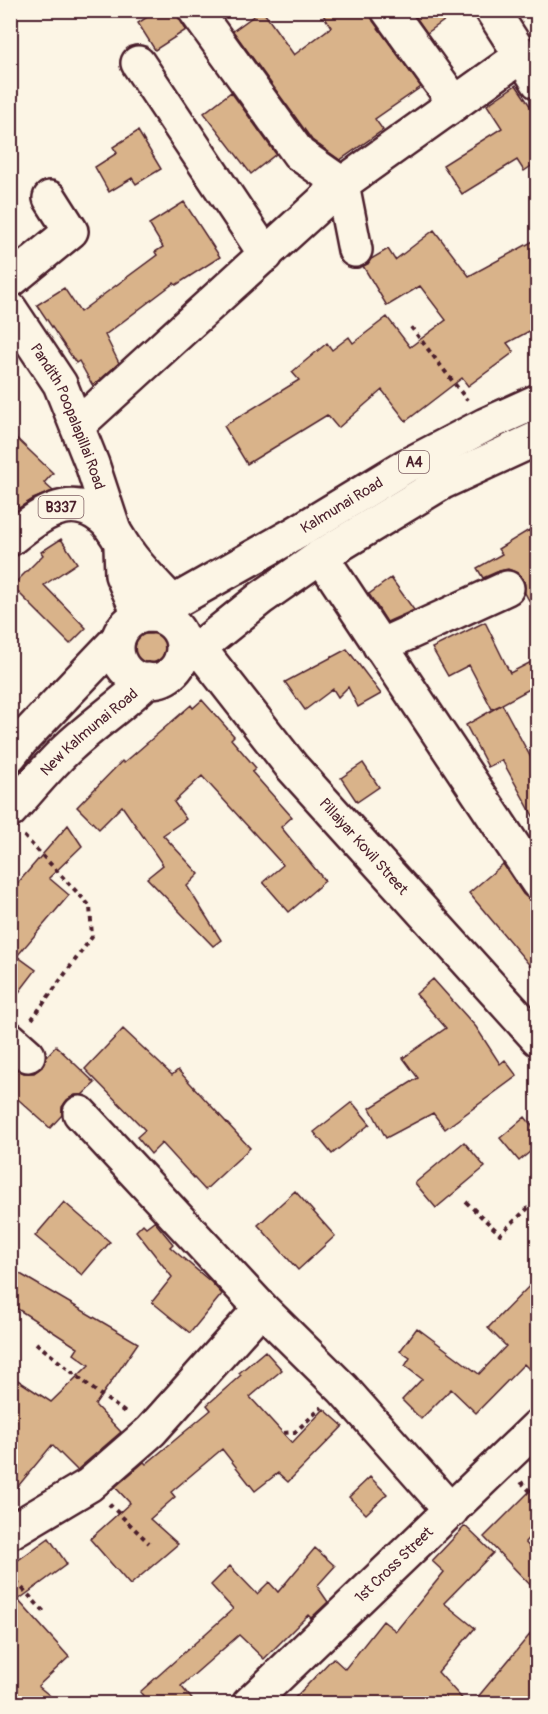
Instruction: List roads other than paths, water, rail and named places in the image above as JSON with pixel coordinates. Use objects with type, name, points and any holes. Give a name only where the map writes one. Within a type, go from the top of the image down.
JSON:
[{"type":"main road","points":[[195,10],[298,154],[342,184],[355,250]]},
{"type":"main road","points":[[388,10],[455,103]]},
{"type":"main road","points":[[77,426],[342,184],[455,103],[529,69],[492,10]]},
{"type":"main road","points":[[138,63],[266,255]]},
{"type":"main road","points":[[10,281],[71,231],[50,198]]},
{"type":"main road","name":"Pandith Poopalapillai Road","points":[[10,309],[60,384],[118,538]]},
{"type":"main road","name":"Kalmunai Road","points":[[145,618],[296,533],[406,466],[537,401]]},
{"type":"main road","name":"A4","points":[[190,653],[261,597],[321,556],[443,482],[537,438]]},
{"type":"main road","name":"B337","points":[[10,539],[40,516],[61,507],[86,509],[102,517],[137,565],[145,618]]},
{"type":"main road","points":[[321,556],[537,883]]},
{"type":"main road","points":[[380,646],[507,588]]},
{"type":"main road","points":[[161,617],[170,622],[181,638],[183,648],[190,653],[168,675],[158,679],[138,679],[130,674],[123,667],[117,649],[145,618],[161,617]]},
{"type":"main road","name":"A4","points":[[10,755],[21,741],[145,618]]},
{"type":"main road","name":"Pillaiyar Kovil Street","points":[[190,653],[537,1039]]},
{"type":"main road","name":"New Kalmunai Road","points":[[14,821],[50,765],[148,680]]},
{"type":"main road","points":[[80,1113],[261,1308],[343,1389],[451,1511]]},
{"type":"main road","points":[[10,1532],[89,1485],[151,1431],[261,1308]]},
{"type":"main road","name":"1st Cross Street","points":[[249,1704],[537,1426]]}]
